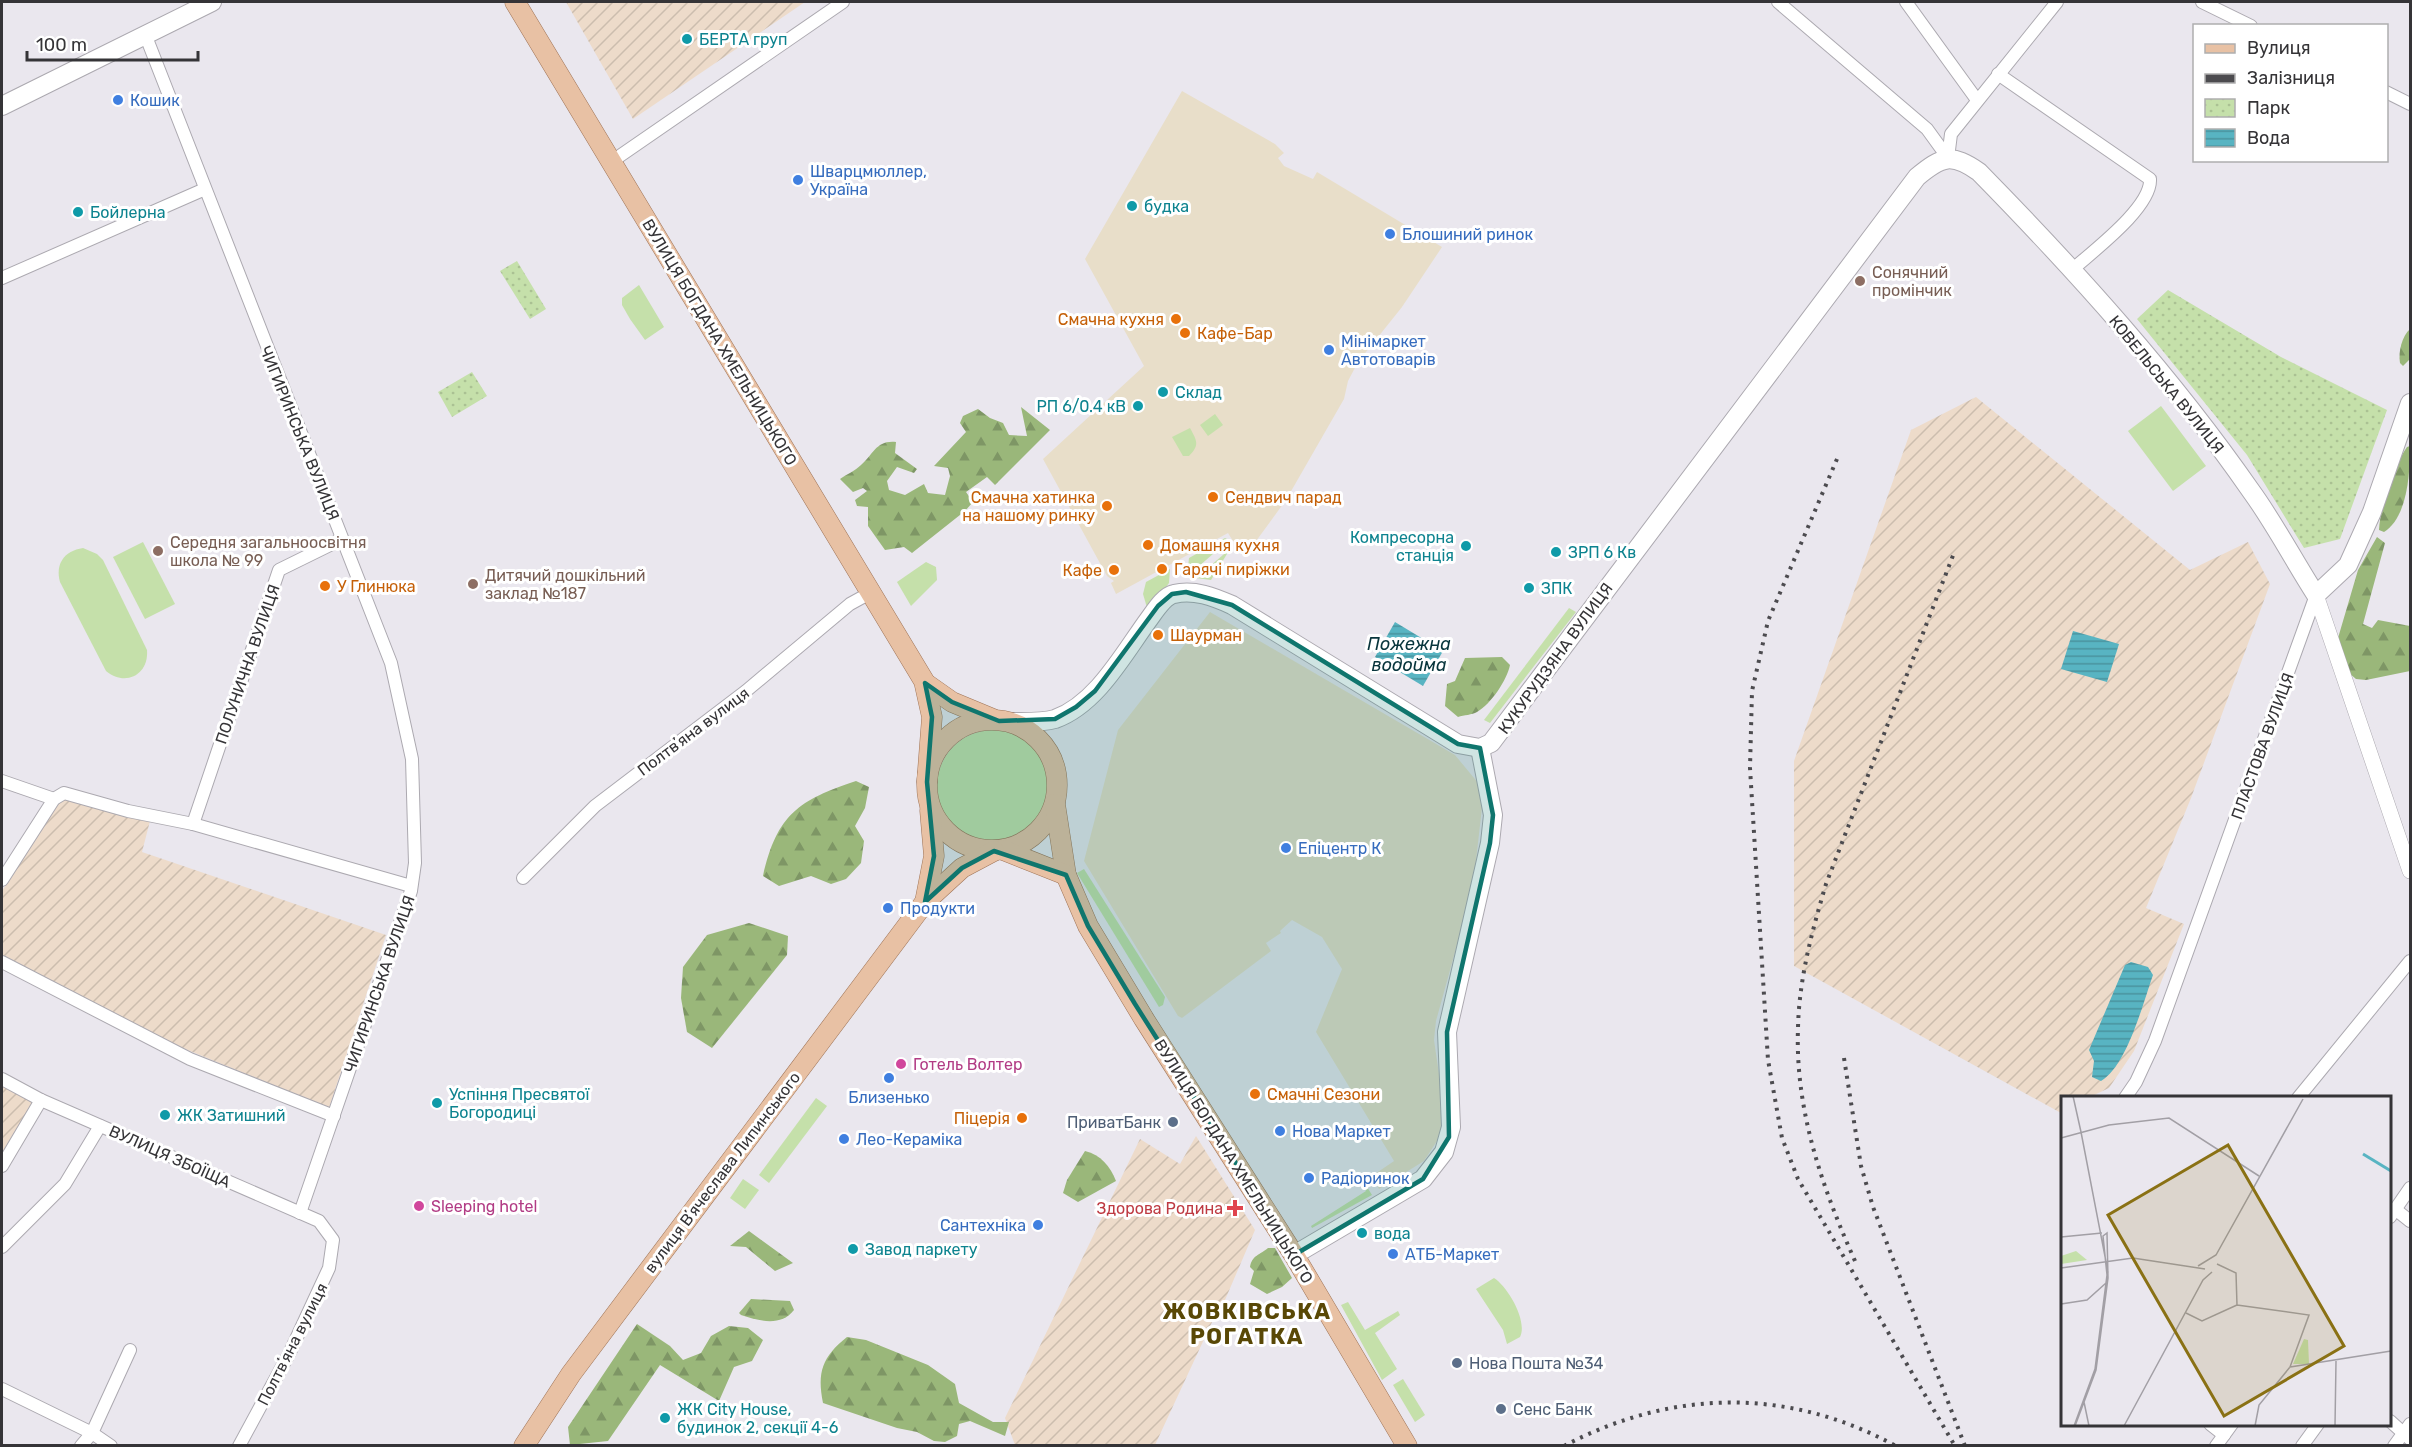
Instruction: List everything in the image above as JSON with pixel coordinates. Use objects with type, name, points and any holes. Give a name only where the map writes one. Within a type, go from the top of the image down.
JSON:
[{"type":"main road","points":[[2,106],[212,2]]},
{"type":"main road","name":"ВУЛИЦЯ БОГДАНА ХМЕЛЬНИЦЬКОГО","points":[[515,2],[925,682],[932,717],[927,782]]},
{"type":"main road","name":"КОВЕЛЬСЬКА ВУЛИЦЯ","points":[[1948,158],[1966,163],[1979,172],[2073,268],[2226,456],[2252,492],[2316,595]]},
{"type":"main road","name":"КУКУРУДЗЯНА ВУЛИЦЯ","points":[[1480,748],[1491,743],[1500,735],[1590,610],[1917,177],[1933,163],[1948,158]]},
{"type":"main road","name":"ПЛАСТОВА ВУЛИЦЯ","points":[[2316,595],[2348,565],[2372,512],[2410,403]]},
{"type":"main road","points":[[1066,874],[999,850],[967,846],[944,829],[930,804],[927,782],[936,753],[956,731],[977,723],[1055,719],[1076,707],[1095,691],[1158,606],[1172,594],[1200,593],[1232,605],[1458,744],[1480,748],[1493,815],[1490,843],[1447,1032],[1451,1127],[1444,1152],[1423,1179],[1294,1255]]},
{"type":"main road","name":"ВУЛИЦЯ БОГДАНА ХМЕЛЬНИЦЬКОГО","points":[[925,682],[952,702],[1004,721]]},
{"type":"main road","points":[[999,850],[1030,839],[1049,818],[1055,804],[1057,779],[1047,749],[1030,733],[1004,721]]},
{"type":"main road","name":"вулиця Вʼячеслава Липинського","points":[[925,902],[934,856],[930,804]]},
{"type":"main road","name":"ВУЛИЦЯ БОГДАНА ХМЕЛЬНИЦЬКОГО","points":[[1055,804],[1066,874],[1088,926],[1144,1019],[1294,1255],[1407,1446]]},
{"type":"main road","name":"вулиця Вʼячеслава Липинського","points":[[524,1446],[571,1374],[925,902],[962,868],[999,850]]},
{"type":"street","points":[[611,162],[843,2]]},
{"type":"street","points":[[1778,2],[1927,129],[1948,158]]},
{"type":"street","points":[[1906,2],[1977,100]]},
{"type":"street","points":[[1948,158],[1951,134],[2057,2]]},
{"type":"street","points":[[2202,2],[2247,24]]},
{"type":"street","name":"ЧИГИРИНСЬКА ВУЛИЦЯ","points":[[145,34],[391,663],[404,713],[412,759],[414,863],[405,915],[300,1213]]},
{"type":"street","points":[[1998,74],[2150,179],[2148,192],[2127,219],[2073,268]]},
{"type":"street","points":[[2388,93],[2410,104]]},
{"type":"street","points":[[2,278],[205,189]]},
{"type":"street","name":"ПОЛУНИЧНА ВУЛИЦЯ","points":[[193,824],[279,570],[342,539]]},
{"type":"street","name":"Полтвʼяна вулиця","points":[[523,879],[595,806],[746,691],[850,604],[870,593]]},
{"type":"street","name":"КОВЕЛЬСЬКА ВУЛИЦЯ","points":[[2316,595],[2407,849],[2410,871]]},
{"type":"street","name":"ПЛАСТОВА ВУЛИЦЯ","points":[[2126,1096],[2136,1082],[2155,1041],[2316,595]]},
{"type":"street","points":[[2,781],[54,799]]},
{"type":"street","points":[[2,880],[54,799],[64,793],[128,811],[193,824],[411,886]]},
{"type":"street","points":[[2300,1096],[2410,961]]},
{"type":"street","points":[[2,962],[190,1059],[334,1116]]},
{"type":"street","name":"ВУЛИЦЯ ЗБОЇЩА","points":[[2,1079],[41,1100],[319,1221],[333,1239]]},
{"type":"street","points":[[2,1166],[41,1100]]},
{"type":"street","points":[[2,1247],[65,1184],[100,1126]]},
{"type":"street","points":[[2410,1188],[2392,1213],[2410,1221]]},
{"type":"street","name":"Полтвʼяна вулиця","points":[[239,1446],[290,1352],[329,1268],[333,1239]]},
{"type":"street","points":[[81,1446],[92,1433],[130,1350]]},
{"type":"street","points":[[2,1389],[92,1433],[111,1446]]},
{"type":"street","points":[[2391,1422],[2408,1432],[2394,1446]]},
{"type":"street","points":[[2211,1426],[2220,1440],[2231,1426]]},
{"type":"street","points":[[2302,1446],[2317,1426]]},
{"type":"highlighted area","points":[[1186,592],[1232,605],[1458,744],[1480,748],[1493,815],[1490,843],[1447,1032],[1449,1137],[1423,1179],[1294,1255],[1088,926],[1066,875],[994,851],[962,868],[925,902],[934,856],[927,782],[932,717],[925,683],[952,702],[999,721],[1055,719],[1076,707],[1095,691],[1158,606],[1172,594]]},
{"type":"shaded area","points":[[566,2],[805,2],[633,119]]},
{"type":"shaded area","points":[[1182,91],[1275,144],[1284,153],[1278,158],[1284,166],[1313,179],[1317,172],[1442,247],[1402,307],[1358,362],[1348,381],[1344,399],[1286,500],[1248,552],[1233,541],[1228,533],[1116,594],[1111,583],[1114,581],[1107,576],[1043,459],[1144,366],[1085,259]]},
{"type":"shaded area","points":[[1976,397],[2190,570],[2248,542],[2270,584],[2191,798],[2146,908],[2184,924],[2134,1051],[2109,1088],[2092,1096],[2061,1096],[2061,1113],[1794,966],[1794,761],[1911,430]]},
{"type":"shaded area","name":"Епіцентр К","points":[[1210,612],[1455,755],[1484,790],[1473,887],[1436,1021],[1434,1040],[1445,1115],[1437,1141],[1424,1161],[1379,1189],[1372,1176],[1394,1161],[1316,1032],[1342,969],[1322,937],[1292,920],[1280,931],[1281,933],[1266,943],[1271,951],[1182,1018],[1178,1016],[1084,861],[1118,730]]},
{"type":"shaded area","points":[[61,799],[150,821],[142,852],[386,935],[329,1108],[168,1042],[2,956],[2,891]]},
{"type":"shaded area","points":[[2,1084],[36,1104],[2,1162]]},
{"type":"shaded area","points":[[1196,1136],[1255,1230],[1222,1307],[1219,1307],[1155,1445],[1015,1445],[1005,1418],[1140,1139],[1180,1164]]},
{"type":"green space","points":[[517,261],[546,309],[530,319],[500,271]]},
{"type":"green space","points":[[639,285],[664,327],[645,340],[622,305],[622,298]]},
{"type":"green space","points":[[2168,290],[2281,357],[2387,410],[2340,539],[2304,548],[2247,455],[2137,319]]},
{"type":"green space","points":[[2410,329],[2410,359],[2403,366],[2400,363],[2400,349]]},
{"type":"green space","points":[[472,372],[487,396],[452,417],[438,392]]},
{"type":"green space","points":[[2161,406],[2206,466],[2173,491],[2128,431]]},
{"type":"green space","points":[[1021,407],[1050,430],[995,485],[987,477],[966,492],[973,502],[912,553],[904,547],[885,550],[868,526],[868,507],[857,506],[855,500],[867,491],[863,488],[853,492],[840,479],[859,467],[880,445],[896,442],[895,453],[917,469],[914,473],[897,467],[887,481],[889,490],[905,495],[924,484],[928,493],[945,495],[950,476],[948,468],[934,466],[966,432],[960,423],[963,416],[978,409],[990,418],[1003,423],[1009,435],[1027,436]]},
{"type":"green space","points":[[1215,414],[1223,425],[1208,436],[1200,425]]},
{"type":"green space","points":[[1190,428],[1196,440],[1196,446],[1189,456],[1183,456],[1172,437]]},
{"type":"green space","points":[[2410,446],[2408,481],[2403,505],[2392,525],[2384,532],[2379,530],[2385,498],[2397,464],[2407,447]]},
{"type":"green space","points":[[2377,537],[2385,543],[2363,624],[2372,628],[2378,620],[2410,626],[2410,671],[2366,680],[2356,679],[2349,673],[2338,638],[2358,570]]},
{"type":"green space","points":[[1225,538],[1229,540],[1198,567],[1192,569],[1188,567],[1189,558]]},
{"type":"green space","points":[[143,542],[175,604],[145,619],[113,557]]},
{"type":"green space","points":[[83,548],[97,554],[103,560],[147,650],[144,666],[134,676],[121,678],[106,671],[60,582],[59,570],[62,559],[71,552]]},
{"type":"green space","points":[[1230,549],[1211,580],[1196,578]]},
{"type":"green space","points":[[926,562],[936,567],[937,580],[911,606],[897,582]]},
{"type":"green space","points":[[1170,569],[1169,583],[1148,611],[1143,594],[1146,582]]},
{"type":"green space","points":[[1569,608],[1576,612],[1490,723],[1484,720]]},
{"type":"green space","points":[[1502,657],[1510,665],[1506,678],[1488,703],[1475,713],[1458,717],[1445,706],[1447,684],[1455,681],[1465,658]]},
{"type":"green space","points":[[993,730],[1014,734],[1033,746],[1045,765],[1049,786],[1045,807],[1033,826],[1014,838],[993,842],[972,838],[953,826],[941,807],[937,786],[941,765],[953,746],[972,734]]},
{"type":"green space","points":[[856,781],[869,787],[865,808],[855,826],[864,841],[861,863],[846,879],[831,884],[811,876],[779,886],[763,876],[775,838],[793,812],[819,795]]},
{"type":"green space","points":[[1084,869],[1165,997],[1163,1005],[1159,1007],[1077,873]]},
{"type":"green space","points":[[749,923],[788,936],[787,955],[712,1048],[687,1032],[681,998],[683,967],[707,935]]},
{"type":"green space","points":[[816,1098],[827,1106],[769,1183],[759,1175]]},
{"type":"green space","points":[[1085,1151],[1096,1155],[1104,1162],[1116,1181],[1078,1202],[1063,1193],[1067,1180]]},
{"type":"green space","points":[[743,1179],[759,1190],[745,1209],[730,1198]]},
{"type":"green space","points":[[1364,1182],[1372,1195],[1312,1228],[1311,1226],[1366,1191],[1362,1183]]},
{"type":"green space","points":[[749,1231],[793,1263],[775,1271],[746,1247],[730,1246]]},
{"type":"green space","points":[[1268,1248],[1275,1248],[1292,1278],[1282,1287],[1267,1294],[1250,1284],[1254,1271],[1250,1267],[1254,1258]]},
{"type":"green space","points":[[1494,1278],[1510,1296],[1521,1322],[1520,1337],[1507,1344],[1503,1330],[1476,1289]]},
{"type":"green space","points":[[751,1299],[790,1301],[794,1310],[783,1319],[776,1321],[762,1321],[741,1315],[739,1313]]},
{"type":"green space","points":[[1348,1302],[1365,1330],[1398,1311],[1400,1315],[1375,1333],[1397,1369],[1382,1380],[1341,1305]]},
{"type":"green space","points":[[637,1324],[670,1346],[683,1360],[701,1353],[711,1336],[729,1326],[748,1328],[763,1340],[752,1361],[734,1367],[719,1401],[660,1365],[608,1441],[570,1445],[568,1427]]},
{"type":"green space","points":[[847,1337],[866,1340],[928,1365],[955,1384],[959,1403],[993,1422],[1009,1422],[1005,1436],[970,1421],[959,1424],[957,1436],[945,1442],[934,1441],[917,1432],[897,1428],[823,1403],[821,1374],[823,1366],[832,1351]]},
{"type":"green space","points":[[1403,1379],[1425,1415],[1415,1422],[1393,1385]]},
{"type":"water","name":"Пожежна водойма","points":[[1395,622],[1443,651],[1423,686],[1375,657]]},
{"type":"water","points":[[2073,631],[2119,644],[2107,682],[2061,669]]},
{"type":"water","points":[[2131,962],[2148,967],[2153,975],[2126,1048],[2119,1062],[2101,1081],[2092,1077],[2094,1061],[2089,1050],[2125,965]]},
{"type":"railway","points":[[1837,459],[1768,621],[1752,691],[1750,768],[1768,1060],[1782,1138],[1798,1179],[1955,1446]]},
{"type":"railway","points":[[1855,1261],[1822,1176],[1806,1118],[1798,1059],[1801,991],[1811,937],[1826,884],[1954,553]]},
{"type":"railway","points":[[1844,1058],[1861,1166],[1873,1207],[1965,1446]]},
{"type":"railway","points":[[1564,1446],[1605,1427],[1646,1414],[1688,1405],[1730,1402],[1772,1405],[1814,1413],[1855,1427],[1896,1446]]},
{"type":"place","name":"БЕРТА груп","points":[[687,39]]},
{"type":"place","name":"Кошик","points":[[118,100]]},
{"type":"place","name":"Шварцмюллер, Україна","points":[[798,180]]},
{"type":"place","name":"будка","points":[[1132,206]]},
{"type":"place","name":"Бойлерна","points":[[78,212]]},
{"type":"place","name":"Блошиний ринок","points":[[1390,234]]},
{"type":"place","name":"Сонячний промінчик","points":[[1860,281]]},
{"type":"place","name":"Смачна кухня","points":[[1176,319]]},
{"type":"place","name":"Кафе-Бар","points":[[1185,333]]},
{"type":"place","name":"Мінімаркет Автотоварів","points":[[1329,350]]},
{"type":"place","name":"Склад","points":[[1163,392]]},
{"type":"place","name":"РП 6/0.4 кВ","points":[[1138,406]]},
{"type":"place","name":"Сендвич парад","points":[[1213,497]]},
{"type":"place","name":"Смачна хатинка на нашому ринку","points":[[1107,506]]},
{"type":"place","name":"Домашня кухня","points":[[1148,545]]},
{"type":"place","name":"Компресорна станція","points":[[1466,546]]},
{"type":"place","name":"Середня загальноосвітня школа № 99","points":[[158,551]]},
{"type":"place","name":"ЗРП 6 Кв","points":[[1556,552]]},
{"type":"place","name":"Гарячі пиріжки","points":[[1162,569]]},
{"type":"place","name":"Кафе","points":[[1114,570]]},
{"type":"place","name":"Дитячий дошкільний заклад №187","points":[[473,584]]},
{"type":"place","name":"У Глинюка","points":[[325,586]]},
{"type":"place","name":"ЗПК","points":[[1529,588]]},
{"type":"place","name":"Шаурман","points":[[1158,635]]},
{"type":"place","name":"Епіцентр К","points":[[1286,848]]},
{"type":"place","name":"Продукти","points":[[888,908]]},
{"type":"place","name":"Готель Волтер","points":[[901,1064]]},
{"type":"place","name":"Близенько","points":[[889,1078]]},
{"type":"place","name":"Смачні Сезони","points":[[1255,1094]]},
{"type":"place","name":"Успіння Пресвятої Богородиці","points":[[437,1103]]},
{"type":"place","name":"ЖК Затишний","points":[[165,1115]]},
{"type":"place","name":"Піцерія","points":[[1022,1118]]},
{"type":"place","name":"ПриватБанк","points":[[1173,1122]]},
{"type":"place","name":"Нова Маркет","points":[[1280,1131]]},
{"type":"place","name":"Лео-Кераміка","points":[[844,1139]]},
{"type":"place","name":"Радіоринок","points":[[1309,1178]]},
{"type":"place","name":"Sleeping hotel","points":[[419,1206]]},
{"type":"place","name":"Здорова Родина","points":[[1235,1208]]},
{"type":"place","name":"Сантехніка","points":[[1038,1225]]},
{"type":"place","name":"вода","points":[[1362,1233]]},
{"type":"place","name":"Завод паркету","points":[[853,1249]]},
{"type":"place","name":"АТБ-Маркет","points":[[1393,1254]]},
{"type":"place","name":"Нова Пошта №34","points":[[1457,1363]]},
{"type":"place","name":"Сенс Банк","points":[[1501,1409]]},
{"type":"place","name":"ЖК City House, будинок 2, секції 4-6","points":[[665,1418]]},
{"type":"district","name":"ЖОВКІВСЬКА РОГАТКА","points":[[1247,1324]]}]
